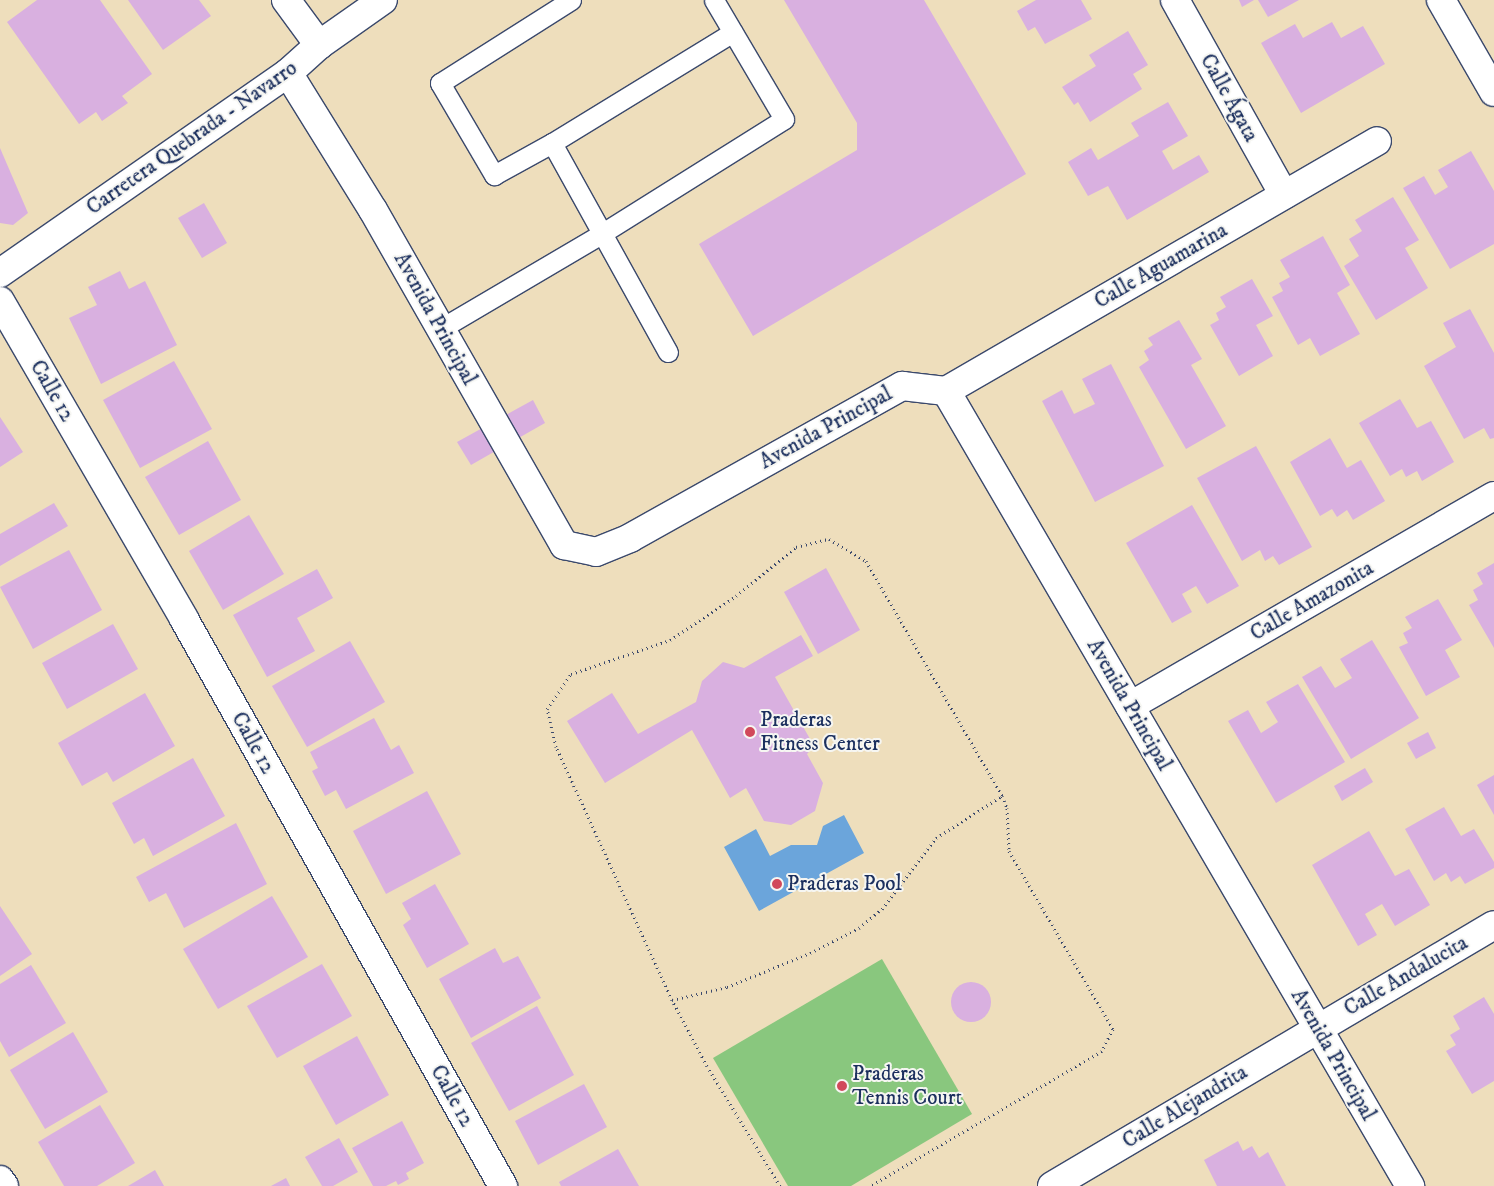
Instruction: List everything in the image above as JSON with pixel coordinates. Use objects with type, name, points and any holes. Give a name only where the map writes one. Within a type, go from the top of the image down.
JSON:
[{"type":"street","points":[[286,0],[319,45]]},
{"type":"street","name":"Carretera Quebrada - Navarro","points":[[0,274],[288,73],[319,45],[383,0]]},
{"type":"street","name":"Calle Ágata","points":[[1175,0],[1284,195]]},
{"type":"street","points":[[1441,0],[1494,92]]},
{"type":"street","name":"Avenida Principal","points":[[288,73],[373,210],[564,546],[596,552],[630,538],[902,386],[946,391],[1410,1186]]},
{"type":"street","name":"Calle Aguamarina","points":[[946,391],[1377,141]]},
{"type":"street","name":"Calle 12","points":[[0,301],[184,619],[503,1186]]},
{"type":"street","name":"Calle Amazonita","points":[[1130,706],[1494,496]]},
{"type":"street","name":"Calle Andalucita","points":[[1318,1028],[1494,925]]},
{"type":"street","name":"Calle Alejandrita","points":[[1052,1186],[1318,1028]]},
{"type":"street","points":[[0,1180],[4,1186]]},
{"type":"lane","points":[[571,0],[440,83],[494,175],[552,143],[733,32]]},
{"type":"lane","points":[[440,329],[601,234],[784,119],[714,0]]},
{"type":"lane","points":[[552,143],[668,352]]},
{"type":"path","points":[[780,1186],[707,1066],[672,1000],[556,747],[547,709],[571,674],[670,640],[736,596],[796,547],[829,539],[866,561],[1002,796],[1007,808],[1009,851],[1113,1029],[1102,1051],[870,1186]]},
{"type":"path","points":[[672,1000],[727,987],[810,953],[859,928],[882,909],[936,838],[1002,796]]},
{"type":"green space","name":"Praderas Tennis Court","points":[[882,959],[972,1114],[851,1186],[788,1186],[713,1058]]},
{"type":"water","name":"Praderas Pool","points":[[844,815],[864,853],[759,911],[724,847],[756,829],[770,856],[791,845],[817,845],[823,826]]},
{"type":"building","points":[[37,0],[100,0],[152,74],[122,96],[128,103],[102,121],[96,112],[79,124],[7,22]]},
{"type":"building","points":[[128,0],[199,0],[211,16],[163,50]]},
{"type":"building","points":[[784,0],[924,0],[1026,174],[753,336],[699,244],[857,150],[857,123]]},
{"type":"building","points":[[1036,0],[1081,0],[1092,19],[1045,44],[1035,27],[1028,31],[1017,11]]},
{"type":"building","points":[[1239,0],[1254,0],[1242,7]]},
{"type":"building","points":[[1258,0],[1299,0],[1268,17]]},
{"type":"building","points":[[1332,22],[1341,38],[1363,26],[1385,64],[1301,113],[1261,43],[1295,24],[1303,38]]},
{"type":"building","points":[[1128,31],[1148,65],[1133,74],[1142,89],[1090,122],[1078,102],[1074,105],[1062,87],[1096,66],[1089,55]]},
{"type":"building","points":[[1168,102],[1188,136],[1162,151],[1173,170],[1199,155],[1209,172],[1127,220],[1108,186],[1088,196],[1068,162],[1091,148],[1098,160],[1139,136],[1131,123]]},
{"type":"building","points":[[0,148],[28,213],[13,225],[0,223]]},
{"type":"building","points":[[1471,151],[1494,191],[1494,244],[1450,269],[1403,188],[1424,176],[1435,195],[1448,187],[1438,170]]},
{"type":"building","points":[[1393,197],[1419,240],[1405,248],[1428,288],[1376,320],[1344,266],[1359,256],[1349,239],[1362,231],[1355,220]]},
{"type":"building","points":[[204,203],[227,243],[202,258],[178,218]]},
{"type":"building","points":[[1323,236],[1350,285],[1337,293],[1360,334],[1320,356],[1310,338],[1298,345],[1272,297],[1283,291],[1279,283],[1290,277],[1280,260]]},
{"type":"building","points":[[120,271],[129,289],[145,281],[177,345],[101,384],[69,318],[97,305],[88,287]]},
{"type":"building","points":[[1252,279],[1273,316],[1256,325],[1273,356],[1239,376],[1210,325],[1219,320],[1216,313],[1226,307],[1220,297]]},
{"type":"building","points":[[1470,309],[1494,353],[1494,438],[1490,439],[1484,428],[1464,439],[1424,366],[1456,347],[1443,323]]},
{"type":"building","points":[[1179,320],[1202,359],[1191,365],[1226,426],[1186,449],[1139,367],[1149,360],[1144,351],[1153,345],[1148,338]]},
{"type":"building","points":[[174,361],[212,429],[140,468],[103,400]]},
{"type":"building","points":[[1111,364],[1164,466],[1095,502],[1042,401],[1062,390],[1074,414],[1095,404],[1082,379]]},
{"type":"building","points":[[1400,399],[1417,428],[1431,421],[1454,462],[1422,481],[1417,471],[1406,477],[1402,469],[1390,476],[1359,423]]},
{"type":"building","points":[[533,400],[545,423],[471,465],[457,442]]},
{"type":"building","points":[[0,417],[23,452],[0,467]]},
{"type":"building","points":[[1330,438],[1347,468],[1361,460],[1385,501],[1353,520],[1347,510],[1337,517],[1332,509],[1320,516],[1290,462]]},
{"type":"building","points":[[208,441],[241,500],[179,535],[145,477]]},
{"type":"building","points":[[1256,446],[1312,547],[1279,565],[1273,556],[1265,561],[1260,550],[1242,561],[1197,478]]},
{"type":"building","points":[[54,503],[68,526],[0,566],[0,534]]},
{"type":"building","points":[[1192,505],[1239,586],[1207,604],[1196,586],[1182,594],[1192,612],[1172,623],[1126,543]]},
{"type":"building","points":[[249,515],[284,574],[223,610],[189,551]]},
{"type":"building","points":[[69,550],[102,610],[33,649],[0,587]]},
{"type":"building","points":[[1494,563],[1494,648],[1469,605],[1478,600],[1473,590],[1483,584],[1477,573]]},
{"type":"building","points":[[826,568],[860,630],[818,654],[784,592]]},
{"type":"building","points":[[317,569],[333,598],[297,618],[315,651],[267,677],[233,615]]},
{"type":"building","points":[[1438,599],[1462,640],[1445,650],[1460,677],[1426,696],[1399,647],[1408,643],[1403,633],[1412,628],[1405,617]]},
{"type":"building","points":[[113,624],[138,669],[67,709],[42,663]]},
{"type":"building","name":"Praderas Fitness Center","points":[[801,635],[813,656],[775,677],[814,746],[807,754],[823,783],[815,811],[791,825],[764,821],[746,788],[730,798],[692,730],[605,783],[567,721],[612,693],[638,734],[696,702],[702,681],[723,662],[744,668]]},
{"type":"building","points":[[1372,640],[1419,718],[1351,759],[1302,677],[1321,666],[1335,688],[1352,678],[1340,659]]},
{"type":"building","points":[[350,641],[385,702],[307,747],[272,686]]},
{"type":"building","points":[[1298,684],[1345,762],[1276,803],[1228,721],[1248,710],[1261,733],[1278,722],[1266,702]]},
{"type":"building","points":[[145,693],[175,746],[113,782],[107,772],[82,786],[58,743]]},
{"type":"building","points":[[374,718],[391,750],[399,745],[414,773],[346,809],[336,790],[325,796],[312,771],[318,768],[310,752]]},
{"type":"building","points":[[1428,732],[1436,748],[1416,759],[1407,743]]},
{"type":"building","points":[[193,758],[225,816],[153,856],[144,838],[134,844],[112,803]]},
{"type":"building","points":[[1365,768],[1373,782],[1342,801],[1334,786]]},
{"type":"building","points":[[1494,775],[1494,815],[1477,785]]},
{"type":"building","points":[[427,791],[461,854],[386,894],[353,831]]},
{"type":"building","points":[[1444,807],[1461,836],[1474,829],[1494,862],[1494,868],[1465,884],[1460,876],[1451,882],[1446,873],[1434,881],[1405,829]]},
{"type":"building","points":[[236,823],[267,884],[184,928],[166,893],[149,902],[136,877]]},
{"type":"building","points":[[1369,831],[1395,876],[1409,869],[1430,905],[1395,926],[1382,904],[1365,914],[1377,935],[1358,946],[1312,865]]},
{"type":"building","points":[[435,884],[469,944],[427,968],[403,925],[411,919],[402,903]]},
{"type":"building","points":[[272,896],[308,957],[218,1009],[183,949]]},
{"type":"building","points":[[0,906],[32,954],[0,976]]},
{"type":"building","points":[[495,948],[503,963],[518,956],[541,998],[471,1038],[439,979]]},
{"type":"building","points":[[322,964],[352,1016],[277,1058],[247,1006]]},
{"type":"building","points":[[31,965],[66,1023],[9,1057],[0,1041],[0,984]]},
{"type":"building","points":[[967,982],[975,982],[982,985],[988,991],[991,1002],[988,1013],[982,1019],[975,1022],[967,1022],[960,1019],[954,1013],[951,1006],[951,998],[954,991],[960,985]]},
{"type":"building","points":[[1484,997],[1494,1014],[1494,1081],[1472,1094],[1446,1051],[1456,1045],[1450,1035],[1460,1029],[1453,1016]]},
{"type":"building","points":[[537,1006],[574,1075],[509,1111],[471,1043]]},
{"type":"building","points":[[73,1032],[108,1092],[45,1129],[10,1070]]},
{"type":"building","points":[[357,1036],[389,1095],[336,1125],[303,1066]]},
{"type":"building","points":[[584,1084],[607,1127],[538,1165],[515,1121]]},
{"type":"building","points":[[100,1105],[135,1163],[97,1186],[64,1186],[38,1142]]},
{"type":"building","points":[[402,1121],[424,1163],[406,1173],[409,1179],[398,1185],[396,1181],[386,1186],[373,1186],[352,1148]]},
{"type":"building","points":[[339,1138],[358,1172],[333,1186],[322,1186],[305,1157]]},
{"type":"building","points":[[1238,1141],[1243,1151],[1252,1146],[1259,1158],[1268,1152],[1286,1186],[1217,1186],[1204,1160]]},
{"type":"building","points":[[618,1149],[639,1186],[561,1186],[559,1182]]},
{"type":"building","points":[[155,1170],[164,1186],[128,1186]]},
{"type":"building","points":[[286,1178],[290,1186],[271,1186]]},
{"type":"place","name":"Praderas Fitness Center","points":[[750,732]]},
{"type":"place","name":"Praderas Pool","points":[[777,884]]},
{"type":"place","name":"Praderas Tennis Court","points":[[842,1086]]}]
